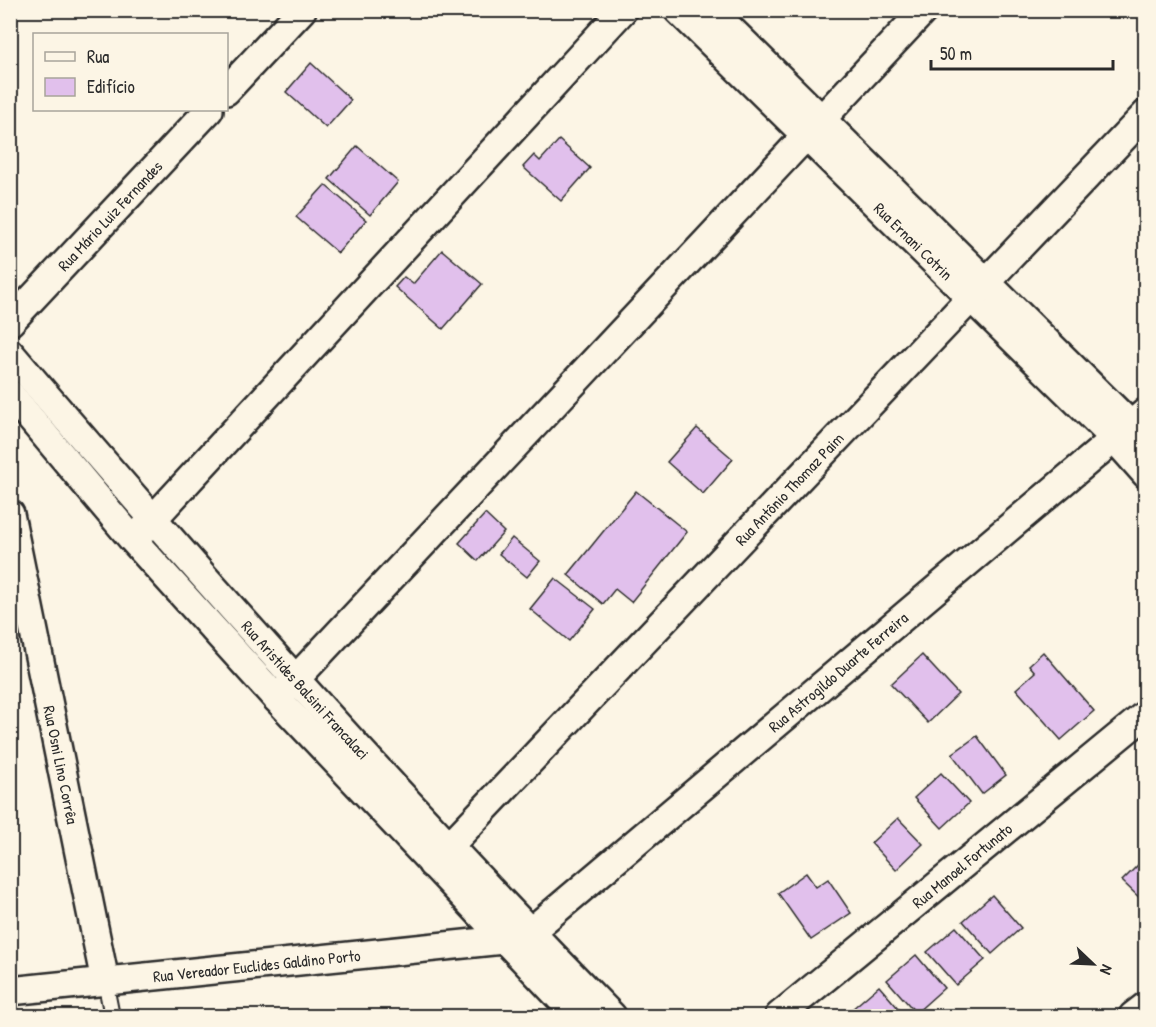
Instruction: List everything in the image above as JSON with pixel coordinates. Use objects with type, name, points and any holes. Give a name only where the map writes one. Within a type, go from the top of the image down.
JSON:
[{"type":"street","points":[[228,89],[302,10]]},
{"type":"street","points":[[133,540],[622,10]]},
{"type":"street","name":"Rua Ernani Cotrin","points":[[678,10],[814,128],[979,290],[1134,428],[1146,474]]},
{"type":"street","name":"Rua Ernani Cotrin","points":[[711,10],[814,128]]},
{"type":"street","points":[[286,690],[924,10]]},
{"type":"street","name":"Rua Mário Luiz Fernandes","points":[[10,322],[208,111]]},
{"type":"street","name":"Rua Antônio Thomaz Paim","points":[[440,856],[1146,114]]},
{"type":"street","name":"Rua Aristides Balsini Francalaci","points":[[10,353],[152,520],[286,690]]},
{"type":"street","name":"Rua Aristides Balsini Francalaci","points":[[10,394],[133,540],[286,690],[440,856],[503,940],[577,1017]]},
{"type":"street","name":"Rua Astrogildo Duarte Ferreira","points":[[530,932],[1134,428]]},
{"type":"street","name":"Rua Osni Lino Corrêa","points":[[10,514],[105,981]]},
{"type":"street","name":"Rua Manoel Fortunato","points":[[779,1017],[1146,714]]},
{"type":"street","name":"Rua Aristides Balsini Francalaci","points":[[440,856],[530,932],[612,1017]]},
{"type":"street","name":"Rua Vereador Euclides Galdino Porto","points":[[10,990],[503,940],[530,932]]},
{"type":"street","points":[[1133,1017],[1146,1006]]},
{"type":"lane","name":"Rua Osni Lino Corrêa","points":[[105,981],[112,1017]]},
{"type":"building","points":[[311,63],[351,100],[326,128],[286,92]]},
{"type":"building","points":[[559,140],[590,168],[561,201],[523,167],[534,155],[540,161]]},
{"type":"building","points":[[357,146],[398,182],[370,215],[329,179]]},
{"type":"building","points":[[325,185],[366,220],[338,253],[296,217]]},
{"type":"building","points":[[442,250],[482,284],[443,329],[395,287],[404,277],[413,284]]},
{"type":"building","points":[[697,428],[733,459],[703,494],[667,462]]},
{"type":"building","points":[[636,491],[687,532],[631,602],[615,589],[603,604],[568,575]]},
{"type":"building","points":[[485,514],[504,532],[478,561],[459,543]]},
{"type":"building","points":[[512,538],[540,561],[527,577],[499,554]]},
{"type":"building","points":[[555,578],[595,609],[569,641],[530,609]]},
{"type":"building","points":[[1043,652],[1094,711],[1061,740],[1016,689],[1035,672],[1029,665]]},
{"type":"building","points":[[922,655],[958,694],[928,723],[891,684]]},
{"type":"building","points":[[977,736],[1006,775],[982,794],[952,754]]},
{"type":"building","points":[[941,773],[969,803],[942,828],[914,798]]},
{"type":"building","points":[[898,818],[923,844],[896,870],[871,843]]},
{"type":"building","points":[[1146,857],[1146,904],[1122,881]]},
{"type":"building","points":[[806,873],[816,887],[828,879],[851,913],[811,940],[778,893]]},
{"type":"building","points":[[992,895],[1021,928],[992,954],[963,921]]},
{"type":"building","points":[[956,927],[985,960],[956,985],[927,952]]},
{"type":"building","points":[[916,955],[944,988],[916,1013],[887,980]]},
{"type":"building","points":[[879,986],[905,1016],[844,1016]]}]
